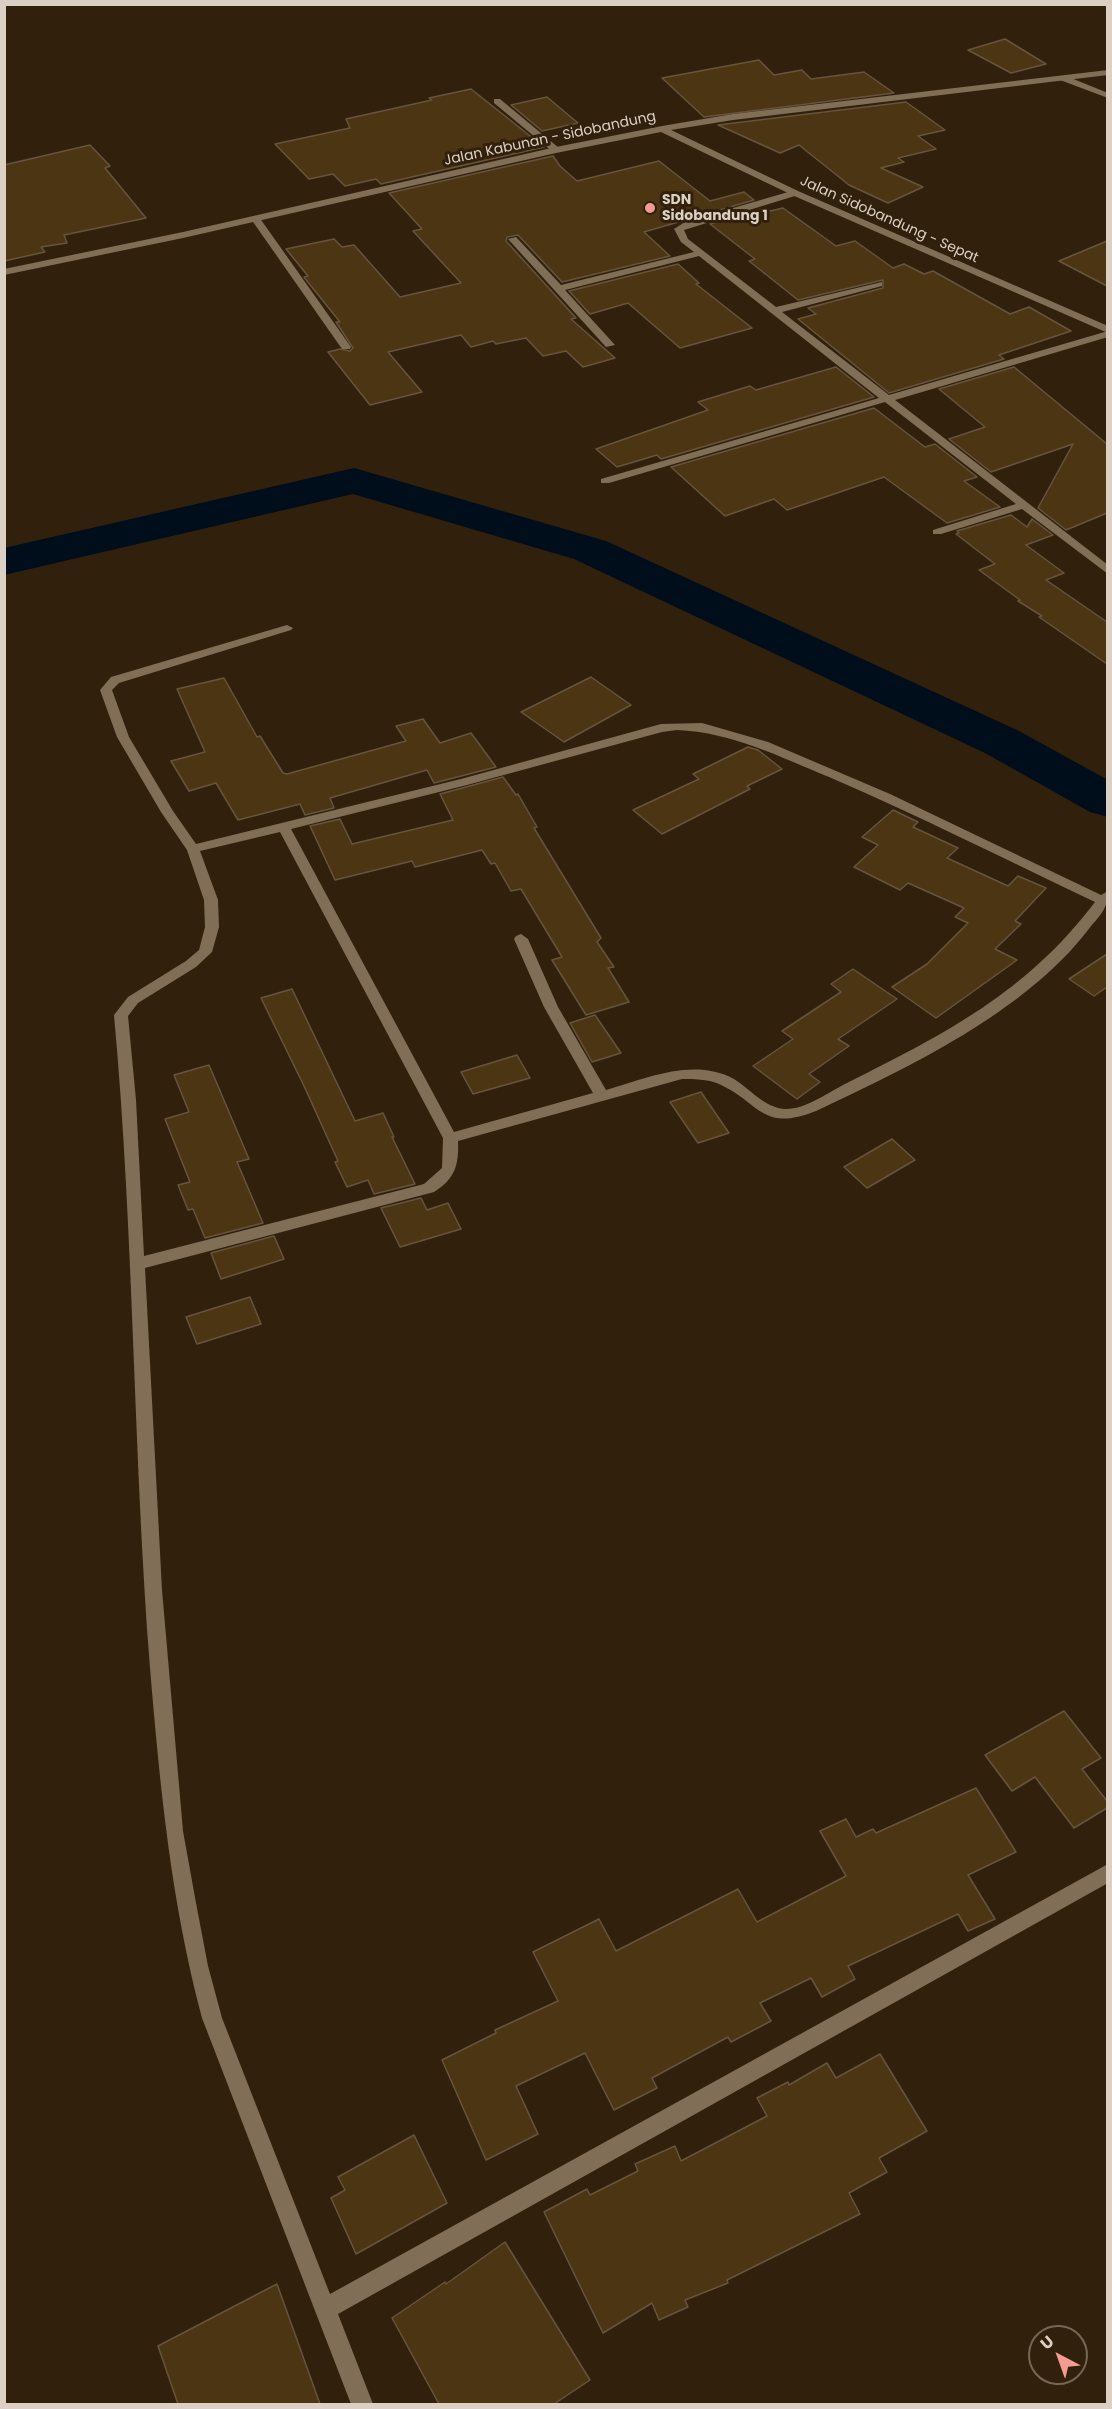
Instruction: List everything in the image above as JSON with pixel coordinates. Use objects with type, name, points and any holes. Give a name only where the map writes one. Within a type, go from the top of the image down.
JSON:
[{"type":"street","name":"Jalan Kabunan - Sidobandung","points":[[4,272],[256,219],[556,150],[662,129],[756,114],[1107,72]]},
{"type":"street","points":[[1063,78],[1107,96]]},
{"type":"street","points":[[497,101],[556,150]]},
{"type":"street","name":"Jalan Sidobandung - Sepat","points":[[662,129],[795,193],[1107,332]]},
{"type":"street","points":[[795,193],[679,229],[684,240],[1107,571]]},
{"type":"street","points":[[256,219],[346,347]]},
{"type":"street","points":[[513,239],[610,345]]},
{"type":"street","points":[[558,289],[701,253]]},
{"type":"street","points":[[774,311],[879,284]]},
{"type":"street","points":[[605,481],[1107,332]]},
{"type":"street","points":[[937,532],[1024,505]]},
{"type":"street","points":[[287,628],[115,680],[108,685],[106,690],[123,736],[167,812],[193,849],[211,900],[212,927],[205,952],[191,964],[133,1000],[121,1015],[129,1100],[154,1601],[174,1831],[198,1966],[212,2018],[327,2308],[362,2404]]},
{"type":"street","points":[[193,849],[507,770],[661,728],[702,727],[764,745],[886,797],[1105,898],[1070,943],[1030,981],[990,1012],[897,1064],[807,1108],[787,1114],[763,1108],[727,1083],[704,1074],[682,1074],[450,1138]]},
{"type":"street","points":[[136,1264],[429,1188],[444,1179],[452,1166],[450,1138],[283,826]]},
{"type":"street","points":[[521,939],[552,1007],[602,1096]]},
{"type":"street","points":[[327,2308],[1107,1874]]},
{"type":"building","points":[[1005,39],[1046,64],[1011,73],[968,50]]},
{"type":"building","points":[[759,60],[774,75],[802,70],[811,79],[864,72],[894,93],[704,117],[662,78]]},
{"type":"building","points":[[471,89],[544,147],[381,184],[376,179],[345,186],[333,174],[309,179],[275,144],[350,128],[346,119]]},
{"type":"building","points":[[547,97],[578,123],[542,131],[511,105]]},
{"type":"building","points":[[906,102],[945,130],[918,136],[936,149],[898,158],[904,162],[881,168],[923,187],[888,203],[849,185],[799,145],[780,153],[718,125]]},
{"type":"building","points":[[90,145],[110,166],[105,168],[146,218],[64,235],[67,243],[41,247],[45,252],[4,261],[4,165]]},
{"type":"building","points":[[553,156],[560,166],[577,181],[659,161],[710,201],[744,192],[754,200],[644,232],[670,256],[562,282],[518,235],[507,237],[506,241],[576,318],[571,319],[615,358],[583,367],[566,351],[543,356],[526,338],[496,344],[493,341],[471,347],[461,335],[388,352],[422,392],[370,405],[328,352],[340,349],[350,351],[353,348],[336,322],[340,322],[304,277],[308,276],[286,249],[334,239],[342,247],[354,245],[400,297],[461,283],[413,231],[422,229],[389,193]]},
{"type":"building","points":[[765,208],[770,211],[783,208],[836,246],[855,241],[893,268],[904,264],[924,274],[933,271],[1010,314],[1029,307],[1071,331],[999,355],[1004,359],[889,393],[798,319],[816,314],[808,308],[883,288],[883,280],[798,300],[749,261],[755,259],[710,224]]},
{"type":"building","points":[[1107,241],[1107,286],[1059,261]]},
{"type":"building","points":[[678,264],[699,283],[696,284],[752,328],[680,348],[628,303],[590,314],[569,291]]},
{"type":"building","points":[[836,367],[874,397],[661,459],[657,455],[617,467],[596,449],[708,410],[698,402],[750,386],[756,390]]},
{"type":"building","points":[[1014,367],[1107,444],[1107,513],[1066,530],[1038,508],[1073,444],[991,472],[949,439],[985,427],[939,389]]},
{"type":"building","points":[[874,408],[925,447],[935,444],[977,477],[964,481],[1000,507],[947,523],[884,477],[787,510],[774,499],[725,516],[671,467]]},
{"type":"building","points":[[1011,515],[1027,527],[1032,519],[1053,535],[1026,545],[1064,573],[1046,580],[1107,622],[1107,664],[1039,617],[1042,616],[1018,601],[1020,600],[979,570],[995,564],[956,534],[959,533],[957,531]]},
{"type":"building","points":[[591,677],[631,705],[564,742],[521,712]]},
{"type":"building","points":[[224,678],[257,737],[260,736],[283,773],[287,774],[406,741],[396,726],[423,719],[440,743],[471,733],[496,767],[434,783],[427,770],[330,798],[334,808],[305,815],[300,804],[238,820],[216,783],[189,791],[171,761],[205,752],[177,689]]},
{"type":"building","points":[[748,747],[758,750],[782,769],[747,786],[750,789],[662,834],[633,810],[699,779],[693,774]]},
{"type":"building","points":[[503,777],[516,795],[518,794],[537,827],[534,828],[601,938],[597,942],[614,967],[608,968],[629,1002],[586,1015],[552,960],[562,957],[521,889],[511,891],[495,863],[491,864],[482,850],[415,867],[412,861],[335,880],[310,826],[340,819],[352,844],[453,820],[440,794]]},
{"type":"building","points":[[893,810],[918,822],[913,827],[958,848],[947,858],[1008,886],[1018,876],[1046,888],[1015,921],[1021,924],[995,949],[1017,960],[936,1018],[892,987],[927,964],[968,923],[955,917],[964,908],[908,883],[900,890],[854,867],[878,845],[862,837]]},
{"type":"building","points":[[1107,954],[1107,987],[1094,996],[1069,979]]},
{"type":"building","points":[[853,969],[897,999],[838,1039],[849,1046],[809,1074],[820,1082],[797,1099],[753,1066],[793,1039],[782,1031],[841,992],[831,984]]},
{"type":"building","points":[[292,989],[355,1121],[383,1113],[415,1184],[374,1194],[368,1180],[347,1187],[335,1162],[338,1161],[304,1086],[261,998]]},
{"type":"building","points":[[595,1015],[621,1053],[592,1062],[570,1023]]},
{"type":"building","points":[[517,1055],[530,1078],[473,1094],[461,1072]]},
{"type":"building","points":[[209,1065],[249,1159],[237,1162],[263,1223],[205,1238],[193,1209],[188,1210],[178,1185],[190,1182],[165,1119],[189,1112],[174,1075]]},
{"type":"building","points":[[701,1092],[729,1133],[698,1143],[670,1102]]},
{"type":"building","points":[[892,1139],[915,1160],[867,1188],[844,1167]]},
{"type":"building","points":[[421,1198],[427,1210],[448,1203],[461,1229],[400,1247],[381,1208]]},
{"type":"building","points":[[274,1236],[284,1259],[221,1279],[211,1253]]},
{"type":"building","points":[[250,1297],[261,1324],[197,1344],[186,1317]]},
{"type":"building","points":[[1064,1711],[1101,1758],[1082,1769],[1107,1801],[1107,1808],[1074,1828],[1035,1777],[1012,1791],[985,1755]]},
{"type":"building","points":[[976,1788],[1016,1852],[968,1875],[995,1919],[968,1931],[958,1914],[848,1966],[855,1979],[822,1997],[811,1978],[760,2003],[771,2021],[731,2042],[728,2037],[652,2078],[657,2088],[614,2110],[585,2053],[516,2086],[538,2134],[486,2160],[442,2060],[496,2033],[495,2030],[558,2001],[533,1952],[599,1919],[616,1951],[738,1889],[757,1922],[846,1876],[820,1831],[846,1819],[856,1837],[873,1829],[876,1833]]},
{"type":"building","points":[[880,2054],[927,2131],[879,2158],[887,2172],[849,2193],[860,2214],[727,2280],[728,2283],[685,2300],[688,2307],[659,2320],[652,2303],[603,2333],[544,2212],[587,2189],[590,2195],[638,2171],[635,2164],[675,2146],[681,2161],[767,2116],[757,2098],[788,2082],[789,2085],[827,2063],[836,2078]]},
{"type":"building","points":[[414,2135],[447,2203],[356,2254],[331,2198],[345,2190],[338,2177]]},
{"type":"building","points":[[505,2242],[590,2380],[554,2404],[439,2404],[392,2318],[445,2282],[446,2284]]},
{"type":"building","points":[[277,2284],[320,2404],[178,2404],[158,2346]]},
{"type":"waterway","points":[[4,562],[354,481],[590,550],[1002,742],[1108,801]]},
{"type":"place","name":"SDN Sidobandung 1","points":[[650,208]]}]
